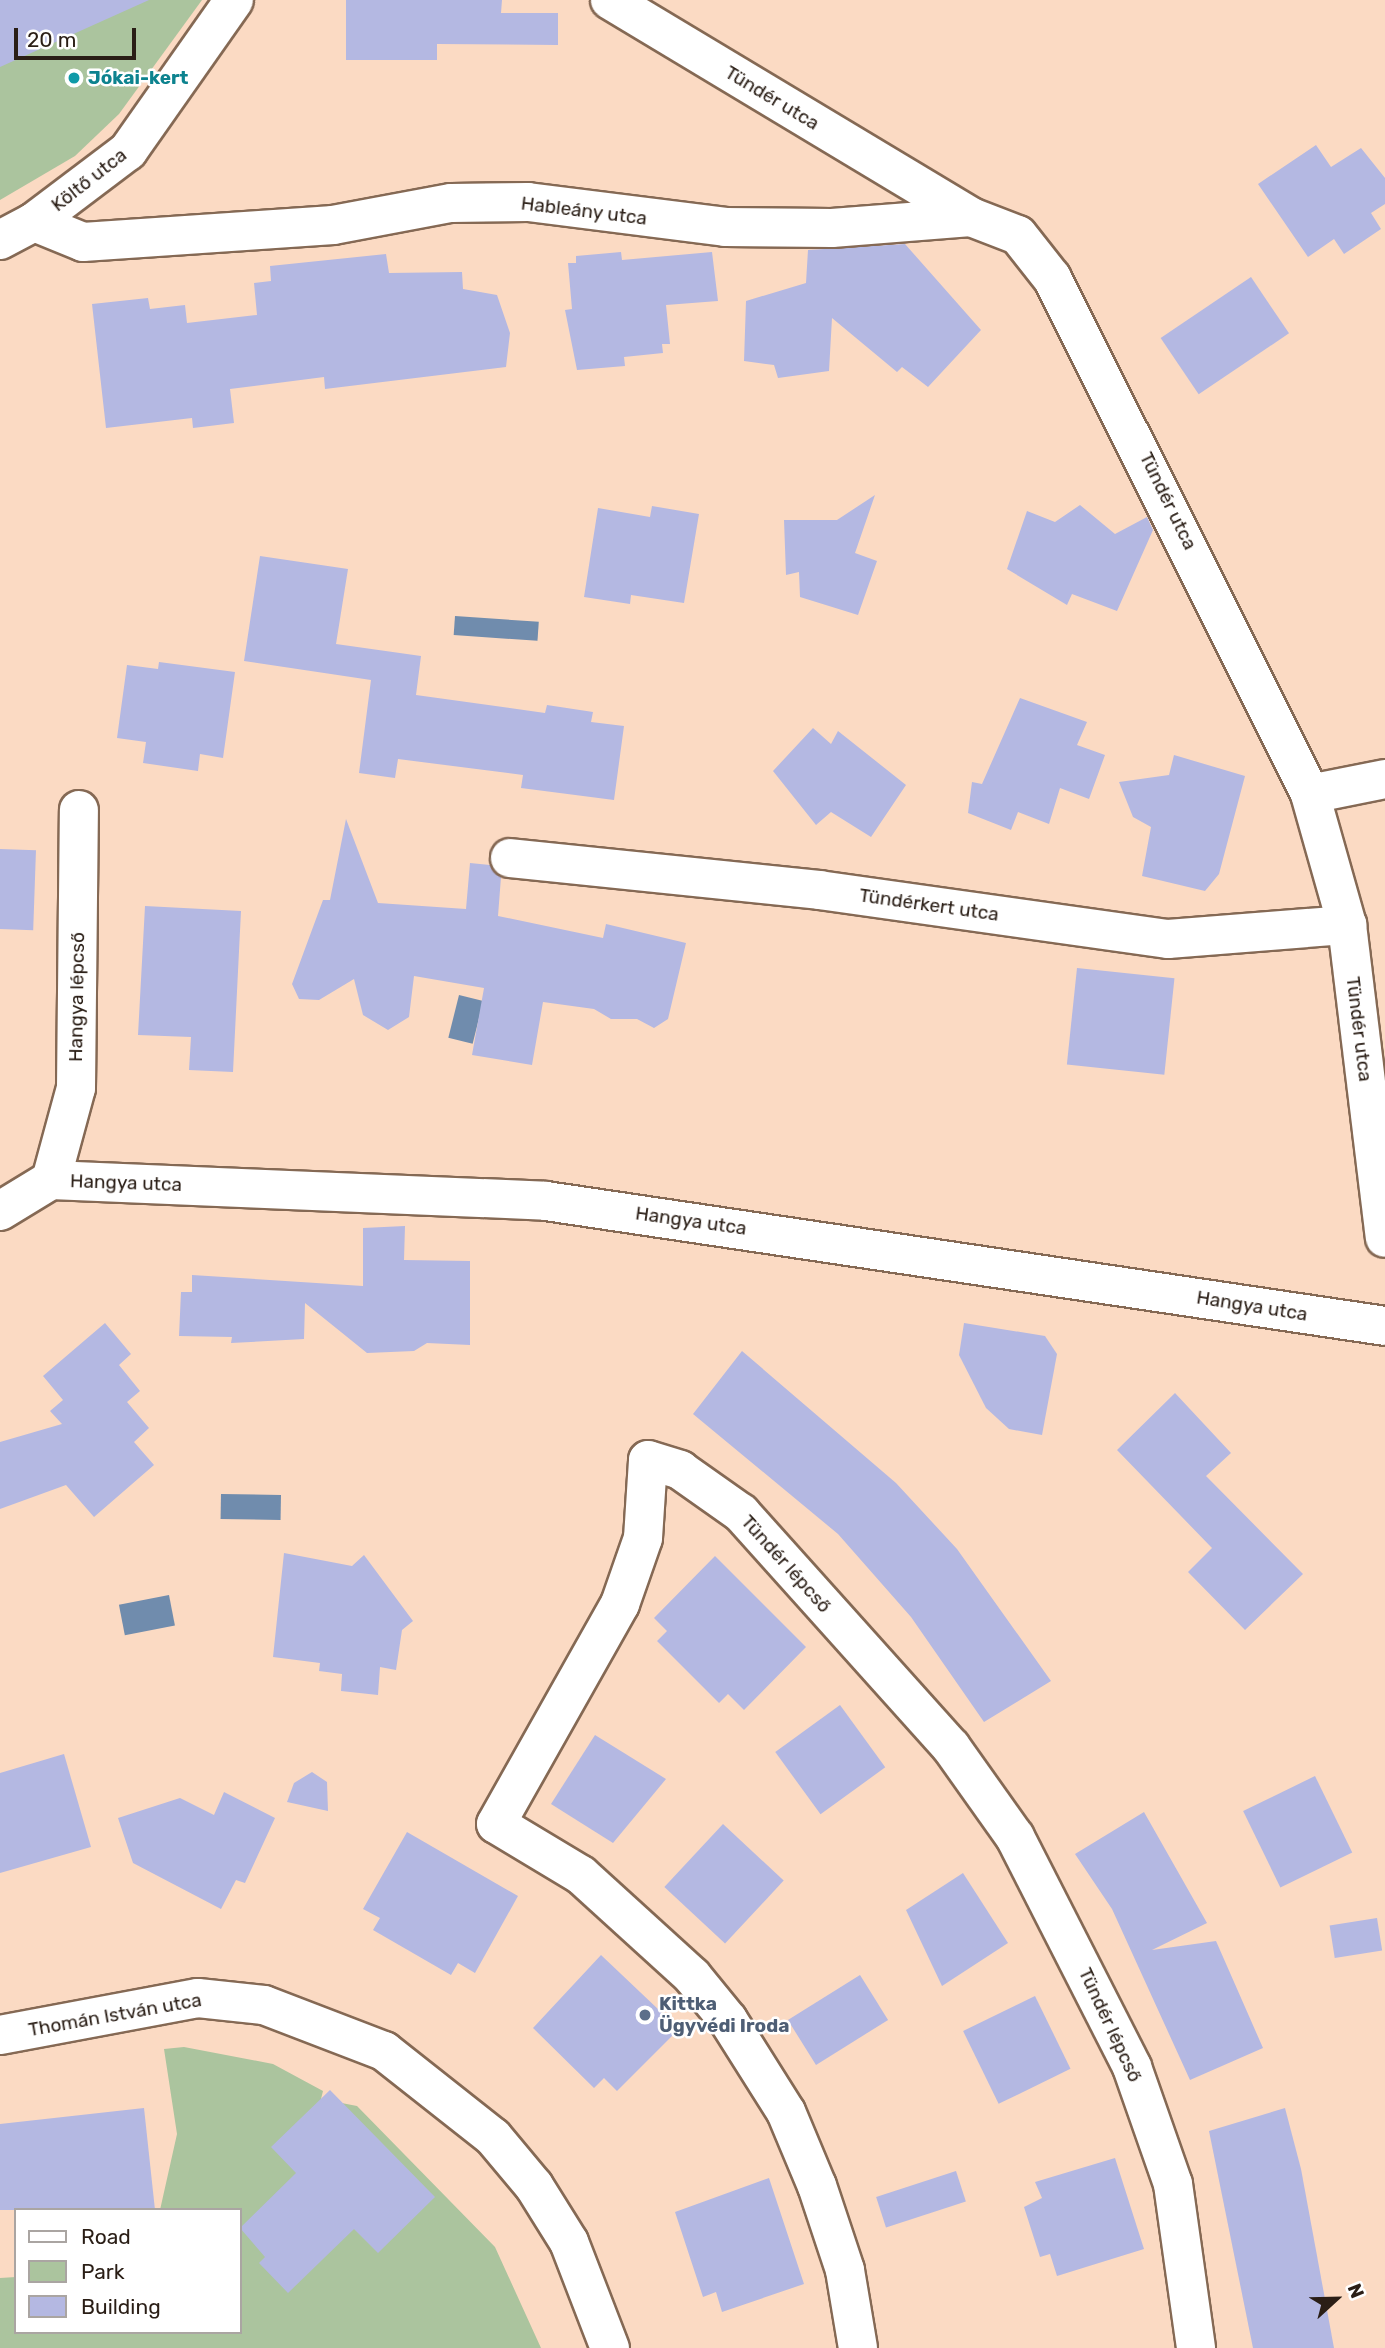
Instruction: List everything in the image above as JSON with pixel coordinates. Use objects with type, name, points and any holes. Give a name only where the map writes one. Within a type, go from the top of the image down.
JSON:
[{"type":"street","name":"Költő utca","points":[[0,240],[34,222],[128,151],[234,0]]},
{"type":"street","name":"Tündér utca","points":[[610,0],[971,217],[1017,235],[1052,278],[1310,794],[1346,925],[1385,1238]]},
{"type":"street","name":"Hableány utca","points":[[34,222],[83,242],[333,225],[451,203],[528,202],[725,227],[832,228],[971,217]]},
{"type":"street","points":[[1310,794],[1385,779]]},
{"type":"street","name":"Hangya lépcső","points":[[51,1180],[76,1088],[79,810]]},
{"type":"street","name":"Tündérkert utca","points":[[510,858],[819,890],[1168,939],[1346,925]]},
{"type":"street","name":"Hangya utca","points":[[0,1211],[51,1180],[546,1201],[1385,1326]]},
{"type":"street","name":"Tündér lépcső","points":[[858,2348],[845,2270],[817,2186],[786,2112],[728,2020],[692,1976],[581,1875],[496,1824],[620,1604],[643,1538],[648,1460],[680,1470],[741,1513],[951,1747],[1015,1837],[1090,1978],[1155,2132],[1174,2185],[1196,2348]]},
{"type":"street","name":"Thomán István utca","points":[[0,2035],[198,1998],[264,2005],[384,2051],[475,2121],[534,2186],[569,2242],[610,2348]]},
{"type":"green space","name":"Jókai-kert","points":[[0,0],[202,0],[119,114],[75,156],[0,200]]},
{"type":"green space","points":[[184,2047],[273,2064],[323,2091],[321,2099],[357,2106],[495,2247],[541,2348],[0,2348],[0,2278],[14,2277],[14,2334],[242,2334],[242,2208],[160,2208],[177,2134],[164,2049]]},
{"type":"water","points":[[455,616],[539,622],[537,641],[454,635]]},
{"type":"water","points":[[459,995],[483,1001],[473,1044],[448,1038]]},
{"type":"water","points":[[221,1494],[281,1495],[281,1520],[221,1519]]},
{"type":"water","points":[[169,1595],[175,1625],[125,1635],[119,1605]]},
{"type":"building","points":[[0,0],[149,0],[0,67]]},
{"type":"building","points":[[346,0],[502,0],[501,13],[558,13],[558,45],[437,44],[437,60],[346,60]]},
{"type":"building","points":[[1316,145],[1331,167],[1361,148],[1385,178],[1385,204],[1371,213],[1381,229],[1344,254],[1334,239],[1308,257],[1258,184]]},
{"type":"building","points":[[905,244],[981,330],[928,387],[902,367],[897,372],[832,318],[829,371],[778,378],[774,365],[744,361],[746,301],[806,283],[808,250]]},
{"type":"building","points":[[621,252],[622,260],[712,252],[718,301],[666,305],[670,344],[662,344],[663,353],[624,357],[625,366],[577,370],[565,310],[572,309],[568,263],[576,263],[576,256]]},
{"type":"building","points":[[386,254],[389,273],[462,272],[463,289],[497,295],[510,333],[506,367],[325,389],[324,377],[230,389],[234,423],[193,428],[192,418],[106,428],[92,304],[148,298],[150,309],[185,305],[187,323],[257,315],[254,283],[271,281],[270,266]]},
{"type":"building","points":[[1251,277],[1289,333],[1199,394],[1161,338]]},
{"type":"building","points":[[875,495],[855,553],[877,561],[858,615],[800,597],[799,572],[786,575],[784,520],[837,520]]},
{"type":"building","points":[[1080,505],[1115,534],[1147,517],[1153,530],[1117,611],[1072,594],[1067,605],[1007,569],[1027,511],[1055,522]]},
{"type":"building","points":[[652,506],[699,514],[684,603],[631,595],[630,604],[584,597],[598,508],[650,517]]},
{"type":"building","points":[[260,556],[348,569],[336,644],[421,656],[416,695],[545,713],[547,705],[593,712],[591,722],[624,726],[614,800],[521,788],[523,775],[398,759],[395,778],[359,773],[371,680],[244,661]]},
{"type":"building","points":[[159,662],[235,672],[223,758],[200,754],[198,771],[143,763],[146,742],[117,738],[127,665],[158,669]]},
{"type":"building","points":[[1020,698],[1087,722],[1077,745],[1105,755],[1089,799],[1060,788],[1049,824],[1018,812],[1011,830],[968,813],[972,782],[982,784]]},
{"type":"building","points":[[813,728],[831,744],[838,731],[906,785],[871,837],[831,812],[816,825],[773,771]]},
{"type":"building","points":[[1174,755],[1245,776],[1219,874],[1205,891],[1142,876],[1151,827],[1133,817],[1119,782],[1169,775]]},
{"type":"building","points":[[346,819],[378,903],[466,909],[470,863],[490,865],[501,877],[498,916],[603,938],[606,924],[686,943],[668,1019],[654,1028],[637,1019],[611,1019],[594,1009],[543,1002],[532,1065],[472,1055],[484,988],[414,976],[409,1017],[388,1030],[363,1015],[354,979],[319,1000],[299,999],[292,984],[323,900],[330,900]]},
{"type":"building","points":[[0,849],[36,850],[33,930],[0,929]]},
{"type":"building","points":[[145,906],[241,911],[233,1072],[189,1070],[191,1037],[138,1035]]},
{"type":"building","points":[[1077,968],[1174,978],[1164,1075],[1067,1064]]},
{"type":"building","points":[[405,1226],[404,1260],[470,1261],[470,1345],[427,1343],[414,1351],[367,1353],[305,1303],[304,1339],[231,1343],[232,1337],[179,1336],[181,1292],[192,1292],[192,1275],[363,1286],[363,1228]]},
{"type":"building","points":[[105,1323],[131,1354],[119,1365],[140,1391],[127,1402],[149,1428],[134,1442],[154,1465],[94,1517],[66,1485],[0,1509],[0,1442],[62,1424],[50,1411],[63,1400],[43,1376]]},
{"type":"building","points":[[964,1323],[1045,1336],[1057,1354],[1042,1435],[1009,1429],[986,1408],[959,1355]]},
{"type":"building","points":[[742,1351],[896,1483],[957,1549],[1051,1681],[984,1722],[911,1617],[838,1534],[693,1414]]},
{"type":"building","points":[[1175,1393],[1231,1453],[1206,1476],[1303,1574],[1245,1630],[1188,1572],[1212,1548],[1117,1450]]},
{"type":"building","points":[[284,1553],[352,1566],[364,1555],[413,1621],[402,1630],[396,1670],[380,1667],[378,1695],[341,1691],[342,1674],[319,1671],[320,1663],[273,1657]]},
{"type":"building","points":[[715,1556],[806,1647],[744,1710],[728,1694],[719,1703],[657,1641],[667,1631],[654,1618]]},
{"type":"building","points":[[840,1705],[885,1767],[821,1814],[775,1752]]},
{"type":"building","points":[[595,1735],[666,1779],[613,1843],[551,1804]]},
{"type":"building","points":[[64,1754],[91,1847],[0,1873],[0,1773]]},
{"type":"building","points":[[312,1772],[327,1782],[328,1811],[287,1802],[294,1783]]},
{"type":"building","points":[[1315,1776],[1352,1852],[1280,1887],[1243,1811]]},
{"type":"building","points":[[224,1792],[275,1818],[245,1883],[236,1880],[221,1909],[133,1863],[118,1818],[180,1798],[214,1815]]},
{"type":"building","points":[[1144,1812],[1207,1923],[1152,1950],[1216,1941],[1263,2048],[1190,2080],[1112,1909],[1075,1854]]},
{"type":"building","points":[[723,1824],[784,1881],[725,1944],[664,1887]]},
{"type":"building","points":[[407,1832],[518,1896],[475,1973],[458,1963],[451,1975],[373,1930],[380,1918],[363,1909]]},
{"type":"building","points":[[963,1873],[1008,1943],[942,1986],[906,1910]]},
{"type":"building","points":[[1377,1918],[1382,1951],[1335,1958],[1330,1926]]},
{"type":"building","points":[[601,1955],[679,2029],[617,2091],[604,2078],[594,2088],[533,2028]]},
{"type":"building","points":[[860,1975],[888,2020],[816,2065],[788,2020]]},
{"type":"building","points":[[1035,1996],[1071,2069],[999,2104],[963,2031]]},
{"type":"building","points":[[330,2090],[435,2197],[378,2253],[354,2229],[288,2293],[259,2263],[265,2257],[242,2230],[242,2226],[296,2173],[271,2147]]},
{"type":"building","points":[[144,2108],[155,2208],[0,2210],[0,2124]]},
{"type":"building","points":[[1285,2108],[1301,2169],[1334,2348],[1253,2348],[1209,2131]]},
{"type":"building","points":[[1115,2158],[1144,2249],[1057,2276],[1050,2254],[1040,2257],[1024,2207],[1042,2198],[1035,2182]]},
{"type":"building","points":[[956,2171],[966,2201],[886,2227],[876,2197]]},
{"type":"building","points":[[769,2178],[804,2284],[722,2312],[716,2292],[703,2297],[675,2212]]},
{"type":"place","name":"Jókai-kert","points":[[74,78]]},
{"type":"place","name":"Kittka Ügyvédi Iroda","points":[[645,2015]]}]
